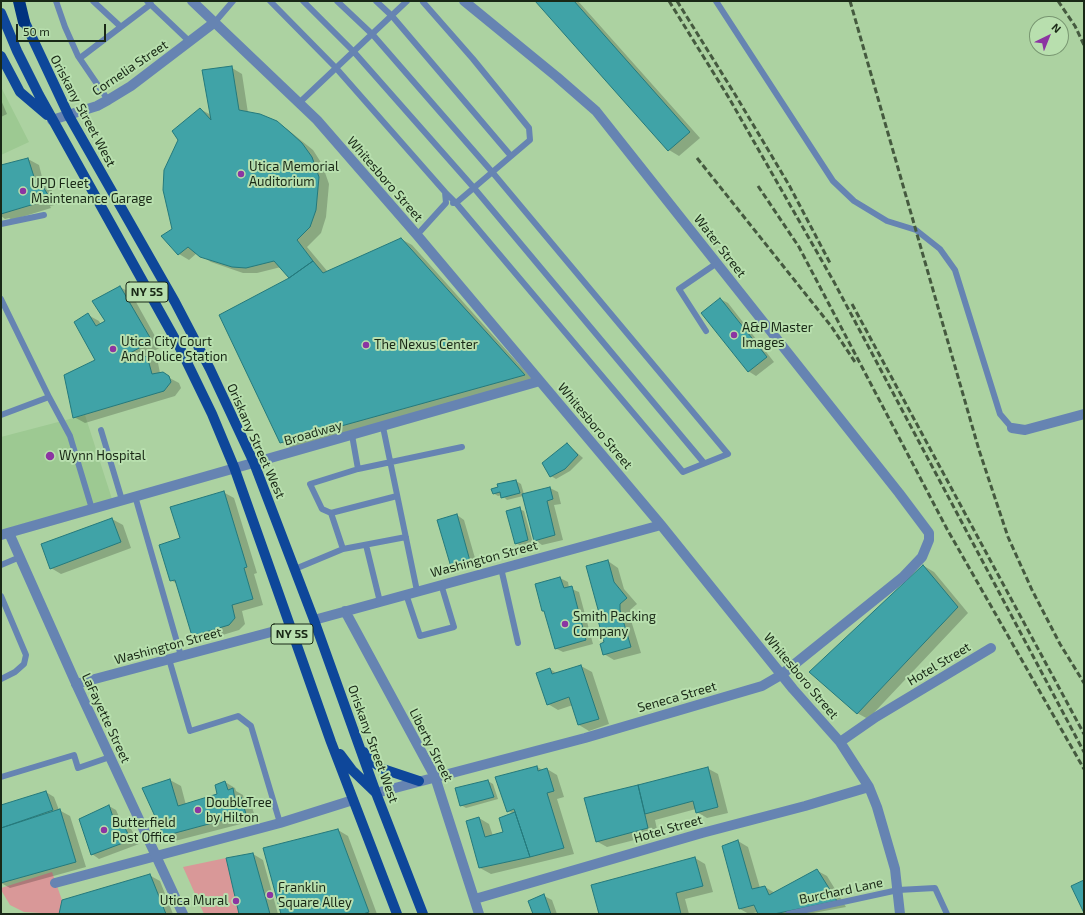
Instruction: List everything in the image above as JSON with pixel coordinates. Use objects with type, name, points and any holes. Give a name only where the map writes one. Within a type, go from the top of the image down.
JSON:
[{"type":"highway","points":[[20,1],[24,22]]},
{"type":"main road","name":"Oriskany Street West","points":[[16,1],[24,22],[69,116],[175,302],[210,369],[254,463],[314,620],[376,793],[423,914]]},
{"type":"main road","name":"NY 5S","points":[[1,13],[17,51],[52,120],[190,368],[234,468],[331,742],[397,914]]},
{"type":"main road","points":[[1,56],[20,92],[52,120]]},
{"type":"main road","points":[[331,742],[352,770],[376,793]]},
{"type":"main road","points":[[359,746],[370,760],[383,769],[419,781]]},
{"type":"street","name":"Whitesboro Street","points":[[192,1],[299,103],[417,235],[661,525],[782,675],[840,742],[869,787],[878,807],[895,869],[900,914]]},
{"type":"street","name":"Water Street","points":[[464,1],[596,111],[929,533]]},
{"type":"street","name":"Cornelia Street","points":[[52,120],[69,116],[97,106],[108,100],[131,86],[215,22]]},
{"type":"street","name":"Broadway","points":[[5,534],[540,381]]},
{"type":"street","points":[[1012,428],[1025,430],[1084,414]]},
{"type":"street","name":"Washington Street","points":[[314,620],[661,525]]},
{"type":"street","name":"Seneca Street","points":[[376,793],[585,738],[762,686],[782,675],[903,577],[922,557],[929,540],[929,533]]},
{"type":"street","name":"LaFayette Street","points":[[5,534],[20,557],[76,684],[183,914]]},
{"type":"street","name":"Liberty Street","points":[[345,612],[435,777],[479,914]]},
{"type":"street","name":"Washington Street","points":[[76,684],[290,627]]},
{"type":"street","name":"Hotel Street","points":[[840,742],[876,717],[991,648]]},
{"type":"street","name":"Hotel Street","points":[[475,899],[702,833],[805,806],[869,787]]},
{"type":"street","points":[[55,883],[280,823],[353,800]]},
{"type":"lane","points":[[56,1],[65,27],[80,58],[108,100]]},
{"type":"lane","points":[[93,1],[121,27]]},
{"type":"lane","points":[[215,22],[233,1]]},
{"type":"lane","points":[[270,1],[336,68],[456,203],[683,472],[728,454],[492,173],[373,35],[337,1]]},
{"type":"lane","points":[[303,1],[354,52],[474,188],[704,463]]},
{"type":"lane","points":[[376,1],[392,16],[511,156]]},
{"type":"lane","points":[[299,103],[373,35],[407,1]]},
{"type":"lane","points":[[425,1],[529,128],[530,140],[456,203],[446,203]]},
{"type":"lane","points":[[716,1],[833,180],[854,201],[887,220],[916,230],[940,249],[955,270],[1000,414],[1012,428]]},
{"type":"lane","points":[[80,58],[121,27],[149,3],[190,42]]},
{"type":"lane","points":[[417,235],[446,203],[445,192]]},
{"type":"lane","points":[[1,224],[44,215]]},
{"type":"lane","points":[[706,331],[679,289],[716,263]]},
{"type":"lane","points":[[1,299],[48,397],[70,436],[92,509]]},
{"type":"lane","points":[[1,415],[48,397]]},
{"type":"lane","points":[[383,427],[417,591]]},
{"type":"lane","points":[[102,430],[122,500]]},
{"type":"lane","points":[[352,435],[358,469]]},
{"type":"lane","points":[[397,496],[331,513],[322,509],[310,484],[358,469],[462,447]]},
{"type":"lane","points":[[135,496],[181,656]]},
{"type":"lane","points":[[331,513],[343,549]]},
{"type":"lane","points":[[295,569],[343,549],[406,537]]},
{"type":"lane","points":[[366,545],[380,602]]},
{"type":"lane","points":[[1,565],[20,557]]},
{"type":"lane","points":[[501,568],[518,643]]},
{"type":"lane","points":[[406,594],[420,636],[454,627],[441,584]]},
{"type":"lane","points":[[1,596],[26,655],[24,664],[15,672],[1,679]]},
{"type":"lane","points":[[169,659],[190,731],[238,716],[251,726],[280,823]]},
{"type":"lane","points":[[1,777],[74,755],[78,768],[110,757]]},
{"type":"lane","name":"Burchard Lane","points":[[788,914],[898,890],[935,888],[948,914]]},
{"type":"shaded area","points":[[1,87],[29,142],[1,155]]},
{"type":"shaded area","name":"Wynn Hospital","points":[[85,415],[112,499],[1,530],[1,437]]},
{"type":"shaded area","points":[[226,858],[239,914],[204,914],[183,867]]},
{"type":"shaded area","points":[[52,872],[62,900],[59,914],[24,912],[10,905],[1,890],[1,888]]},
{"type":"building","points":[[535,1],[574,1],[690,132],[668,151]]},
{"type":"building","name":"Utica Memorial Auditorium","points":[[232,66],[239,110],[260,114],[277,121],[302,143],[312,157],[319,177],[316,210],[310,227],[297,240],[313,261],[289,278],[274,261],[246,268],[232,267],[200,257],[188,247],[178,255],[161,236],[172,229],[163,190],[164,170],[178,140],[172,131],[200,108],[211,120],[202,70]]},
{"type":"building","name":"UPD Fleet Maintenance Garage","points":[[28,158],[36,183],[40,182],[50,198],[40,200],[41,202],[1,214],[1,165]]},
{"type":"building","name":"The Nexus Center","points":[[401,238],[525,375],[280,443],[219,315],[289,278],[313,261],[323,273]]},
{"type":"building","name":"Utica City Court And Police Station","points":[[120,286],[152,341],[121,358],[123,363],[147,356],[152,374],[163,372],[169,376],[171,382],[164,391],[73,418],[64,375],[95,360],[74,322],[88,313],[96,326],[105,321],[92,301]]},
{"type":"building","name":"A&P Master Images","points":[[720,298],[767,357],[748,372],[701,313]]},
{"type":"building","points":[[567,443],[578,455],[565,469],[550,477],[542,463]]},
{"type":"building","points":[[516,480],[520,493],[501,498],[500,492],[493,494],[491,489],[498,487],[497,484]]},
{"type":"building","points":[[550,487],[553,499],[547,501],[555,535],[534,541],[522,494]]},
{"type":"building","points":[[224,491],[247,567],[244,568],[253,599],[232,605],[235,618],[229,625],[192,636],[175,580],[170,581],[159,545],[180,538],[170,507]]},
{"type":"building","points":[[520,507],[528,540],[515,544],[506,511]]},
{"type":"building","points":[[457,514],[470,561],[451,567],[437,520]]},
{"type":"building","points":[[112,518],[121,542],[50,569],[41,544]]},
{"type":"building","points":[[608,560],[614,582],[627,598],[620,604],[620,610],[631,647],[603,655],[600,644],[604,642],[596,613],[599,613],[586,566]]},
{"type":"building","points":[[923,565],[958,607],[857,714],[809,672]]},
{"type":"building","name":"Smith Packing Company","points":[[560,577],[564,588],[572,586],[586,640],[555,649],[544,611],[542,611],[535,584]]},
{"type":"building","points":[[581,665],[599,719],[578,725],[569,697],[547,705],[536,673],[550,668],[552,674]]},
{"type":"building","points":[[537,766],[538,771],[547,768],[554,791],[547,793],[564,848],[530,857],[514,809],[507,812],[495,777]]},
{"type":"building","points":[[708,767],[718,807],[696,813],[693,801],[645,814],[638,785]]},
{"type":"building","name":"DoubleTree by Hilton","points":[[170,779],[178,806],[217,794],[215,785],[225,781],[228,790],[233,788],[235,800],[241,797],[246,814],[164,836],[142,788]]},
{"type":"building","points":[[488,780],[494,797],[460,806],[455,788]]},
{"type":"building","points":[[638,785],[648,828],[596,842],[584,798]]},
{"type":"building","points":[[46,791],[53,810],[1,828],[1,805]]},
{"type":"building","name":"Butterfield Post Office","points":[[109,805],[114,820],[120,818],[131,840],[91,855],[79,819]]},
{"type":"building","points":[[60,809],[76,862],[1,883],[1,828]]},
{"type":"building","points":[[515,812],[530,857],[479,868],[466,821],[479,817],[485,837],[503,832],[499,818]]},
{"type":"building","points":[[338,829],[369,912],[363,914],[281,914],[263,848]]},
{"type":"building","points":[[738,840],[752,889],[765,886],[769,895],[817,869],[837,901],[774,914],[758,914],[754,905],[739,909],[722,846]]},
{"type":"building","points":[[253,853],[270,914],[239,914],[226,858]]},
{"type":"building","points":[[695,857],[703,886],[676,893],[681,914],[599,914],[591,885]]},
{"type":"building","points":[[150,874],[166,914],[59,914],[62,900]]},
{"type":"building","points":[[1084,880],[1084,913],[1071,886]]},
{"type":"building","points":[[544,894],[551,914],[533,914],[528,901]]},
{"type":"railway","points":[[669,1],[729,98],[834,282],[1084,752]]},
{"type":"railway","points":[[677,1],[789,185],[830,263]]},
{"type":"railway","points":[[850,1],[979,450],[1008,537],[1032,590],[1060,644],[1084,683]]},
{"type":"railway","points":[[1058,1],[1075,26],[1084,45]]},
{"type":"railway","points":[[697,158],[831,326],[855,362]]},
{"type":"railway","points":[[758,186],[799,247],[947,529],[1084,769]]},
{"type":"railway","points":[[852,304],[1084,734]]},
{"type":"place","name":"Utica Memorial Auditorium","points":[[241,174]]},
{"type":"place","name":"UPD Fleet Maintenance Garage","points":[[23,191]]},
{"type":"place","name":"A&P Master Images","points":[[734,335]]},
{"type":"place","name":"The Nexus Center","points":[[366,345]]},
{"type":"place","name":"Utica City Court And Police Station","points":[[113,349]]},
{"type":"place","name":"Wynn Hospital","points":[[50,456]]},
{"type":"place","name":"Smith Packing Company","points":[[565,624]]},
{"type":"place","name":"DoubleTree by Hilton","points":[[198,810]]},
{"type":"place","name":"Butterfield Post Office","points":[[104,830]]},
{"type":"place","name":"Franklin Square Alley","points":[[270,895]]},
{"type":"place","name":"Utica Mural","points":[[236,901]]}]
